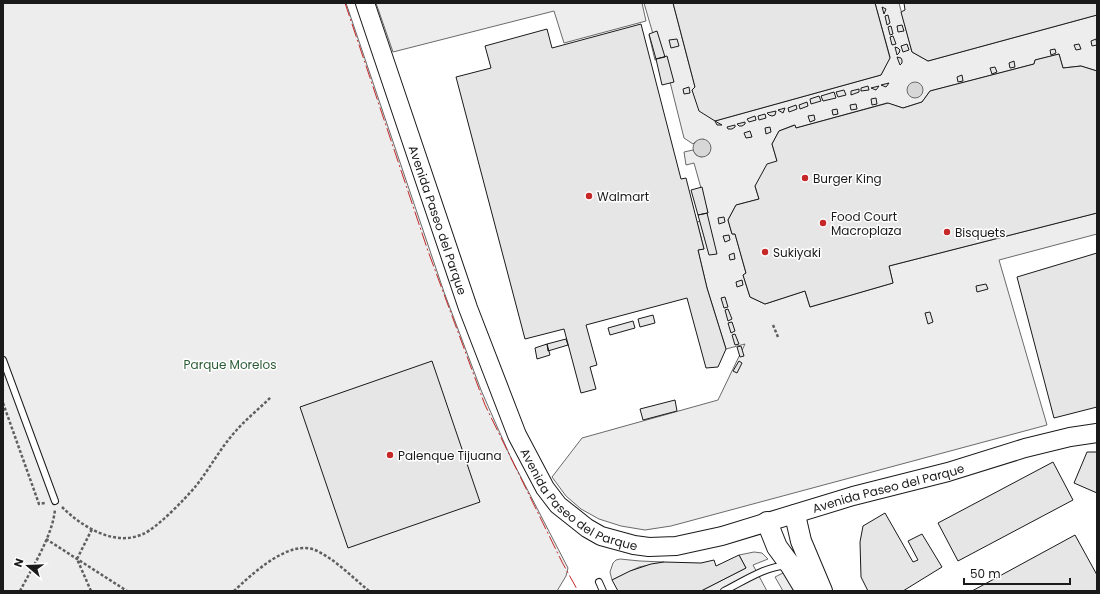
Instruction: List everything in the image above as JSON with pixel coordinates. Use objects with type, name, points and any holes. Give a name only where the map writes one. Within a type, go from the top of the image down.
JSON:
[{"type":"main road","name":"Avenida Paseo del Parque","points":[[365,3],[468,308],[517,435],[545,488],[558,505],[587,528],[601,536],[634,545],[649,547],[676,546],[722,536],[854,496],[930,477],[1026,448],[1070,437],[1097,433]]},
{"type":"main road","points":[[795,515],[801,542],[822,591]]},
{"type":"main road","points":[[767,522],[777,547],[791,566],[806,591]]},
{"type":"lane","points":[[3,360],[55,501]]},
{"type":"lane","points":[[724,591],[755,575],[778,566],[791,566]]},
{"type":"lane","points":[[599,582],[603,591]]},
{"type":"path","points":[[773,325],[778,337]]},
{"type":"path","points":[[55,501],[79,522],[106,535],[119,538],[131,538],[144,534],[173,511],[194,488],[233,433],[271,397]]},
{"type":"path","points":[[3,403],[39,504],[55,501]]},
{"type":"path","points":[[20,591],[46,539],[54,519],[55,501]]},
{"type":"path","points":[[77,559],[92,529]]},
{"type":"path","points":[[46,539],[127,591]]},
{"type":"path","points":[[234,591],[264,564],[287,552],[299,548],[314,550],[328,558],[369,591]]},
{"type":"path","points":[[77,559],[91,591]]},
{"type":"shaded area","name":"Parque Morelos","points":[[3,3],[346,3],[444,292],[481,390],[511,458],[568,568],[566,576],[557,591],[3,591]]},
{"type":"shaded area","points":[[376,3],[642,3],[646,21],[564,43],[554,11],[393,52]]},
{"type":"shaded area","points":[[644,3],[673,3],[695,87],[692,90],[715,121],[881,75],[890,57],[875,3],[899,3],[912,52],[928,61],[1097,15],[1097,71],[1081,66],[1063,68],[1059,54],[1035,60],[1034,64],[930,91],[922,102],[903,108],[887,103],[796,128],[794,125],[779,131],[772,144],[777,161],[755,186],[759,199],[736,205],[728,220],[732,234],[735,234],[746,273],[743,275],[750,297],[765,304],[805,291],[810,307],[893,283],[889,266],[1097,213],[1097,234],[999,260],[1047,425],[671,526],[645,530],[621,526],[599,519],[581,509],[566,496],[552,477],[582,438],[718,400],[745,344],[726,349],[707,288],[698,250],[704,249],[697,222],[701,221],[700,215],[708,213],[694,163],[686,165],[684,152],[693,150],[696,155],[701,157],[709,154],[710,145],[704,139],[693,144],[684,138],[664,58],[655,60],[649,35],[653,34]]},
{"type":"shaded area","points":[[915,82],[921,84],[923,90],[921,96],[915,98],[909,96],[907,90],[909,84]]},
{"type":"shaded area","points":[[702,139],[708,142],[711,148],[708,154],[702,157],[696,154],[693,148],[696,142]]},
{"type":"shaded area","points":[[754,552],[762,553],[768,559],[753,565],[767,591],[701,591],[746,568],[739,555]]},
{"type":"shaded area","points":[[620,559],[664,562],[639,567],[612,580],[610,572],[613,563]]},
{"type":"shaded area","points":[[783,573],[787,573],[799,591],[783,591],[775,577]]},
{"type":"building","points":[[673,3],[875,3],[890,58],[881,75],[715,121],[699,111],[692,90],[695,87]]},
{"type":"building","points":[[904,3],[1097,3],[1097,15],[928,61],[912,52],[901,12],[905,10]]},
{"type":"building","points":[[882,7],[886,9],[884,14]]},
{"type":"building","points":[[888,15],[890,23],[887,25],[885,16]]},
{"type":"building","name":"Walmart","points":[[641,24],[681,179],[686,178],[704,249],[698,250],[707,288],[726,349],[718,367],[706,368],[687,298],[586,325],[597,365],[590,367],[596,389],[581,393],[564,329],[525,339],[456,77],[491,68],[485,46],[547,29],[552,48]]},
{"type":"building","points":[[902,25],[904,31],[898,32],[897,26]]},
{"type":"building","points":[[891,26],[893,34],[890,35],[888,27]]},
{"type":"building","points":[[657,31],[665,57],[656,59],[649,34]]},
{"type":"building","points":[[893,36],[896,44],[892,45],[890,37]]},
{"type":"building","points":[[677,39],[679,46],[671,48],[669,40]]},
{"type":"building","points":[[1096,39],[1097,45],[1092,46],[1091,41]]},
{"type":"building","points":[[907,44],[909,50],[903,52],[901,46]]},
{"type":"building","points":[[1079,44],[1081,49],[1076,50],[1074,45]]},
{"type":"building","points":[[895,47],[900,50],[897,55]]},
{"type":"building","points":[[1055,49],[1056,53],[1051,55],[1050,50]]},
{"type":"building","points":[[1059,54],[1063,68],[1081,66],[1097,71],[1097,213],[889,266],[893,283],[810,307],[805,291],[765,304],[750,297],[743,275],[746,273],[735,234],[732,234],[728,220],[736,205],[759,199],[755,186],[767,164],[777,161],[772,144],[779,131],[795,125],[796,128],[888,103],[903,108],[922,102],[930,91],[1034,64],[1035,60]]},
{"type":"building","points":[[667,56],[674,82],[662,85],[656,59]]},
{"type":"building","points":[[897,57],[901,58],[902,60],[900,65]]},
{"type":"building","points":[[1014,61],[1015,67],[1010,68],[1009,63]]},
{"type":"building","points":[[995,67],[997,72],[992,74],[990,68]]},
{"type":"building","points":[[962,75],[963,81],[958,82],[957,77]]},
{"type":"building","points":[[889,83],[886,87],[881,85]]},
{"type":"building","points":[[868,86],[869,90],[861,91],[861,88]]},
{"type":"building","points":[[879,86],[876,90],[871,88]]},
{"type":"building","points":[[689,87],[690,93],[684,94],[683,89]]},
{"type":"building","points":[[859,89],[859,92],[851,95],[851,91]]},
{"type":"building","points":[[844,90],[846,95],[838,97],[836,92]]},
{"type":"building","points":[[834,92],[836,98],[823,101],[821,96]]},
{"type":"building","points":[[819,96],[821,101],[811,104],[810,99]]},
{"type":"building","points":[[876,98],[877,104],[872,105],[871,99]]},
{"type":"building","points":[[807,102],[808,106],[800,109],[799,105]]},
{"type":"building","points":[[856,104],[857,109],[851,110],[850,105]]},
{"type":"building","points":[[796,105],[797,109],[789,112],[788,108]]},
{"type":"building","points":[[785,108],[783,113],[778,110]]},
{"type":"building","points":[[837,109],[838,114],[833,115],[832,110]]},
{"type":"building","points":[[776,111],[775,115],[772,116],[767,113]]},
{"type":"building","points":[[765,114],[766,118],[759,120],[758,116]]},
{"type":"building","points":[[814,115],[815,120],[810,122],[808,116]]},
{"type":"building","points":[[755,116],[756,120],[749,122],[747,119]]},
{"type":"building","points":[[745,122],[742,126],[737,124]]},
{"type":"building","points":[[735,125],[732,129],[728,129],[727,127]]},
{"type":"building","points":[[770,127],[771,132],[766,134],[765,128]]},
{"type":"building","points":[[750,131],[752,137],[746,138],[744,133]]},
{"type":"building","points":[[702,187],[708,213],[698,215],[691,190]]},
{"type":"building","points":[[707,213],[717,254],[709,255],[698,215]]},
{"type":"building","points":[[724,217],[725,222],[719,224],[718,218]]},
{"type":"building","points":[[729,235],[730,240],[725,242],[723,236]]},
{"type":"building","points":[[734,253],[735,259],[730,260],[729,255]]},
{"type":"building","points":[[1097,253],[1097,407],[1054,418],[1017,277]]},
{"type":"building","points":[[742,280],[743,285],[737,287],[736,282]]},
{"type":"building","points":[[986,284],[988,289],[977,292],[976,286]]},
{"type":"building","points":[[725,297],[728,307],[724,308],[721,298]]},
{"type":"building","points":[[728,309],[732,319],[728,321],[725,310]]},
{"type":"building","points":[[930,312],[933,322],[928,324],[925,313]]},
{"type":"building","points":[[653,315],[655,323],[640,327],[638,319]]},
{"type":"building","points":[[633,321],[635,328],[610,335],[608,328]]},
{"type":"building","points":[[732,322],[735,331],[731,333],[728,323]]},
{"type":"building","points":[[735,334],[739,344],[735,345],[732,335]]},
{"type":"building","points":[[566,339],[568,345],[548,351],[547,344]]},
{"type":"building","points":[[547,344],[550,355],[537,359],[535,348]]},
{"type":"building","points":[[741,346],[744,356],[740,357],[737,347]]},
{"type":"building","name":"Palenque Tijuana","points":[[432,361],[480,502],[348,548],[300,407]]},
{"type":"building","points":[[739,361],[742,363],[737,373],[733,371]]},
{"type":"building","points":[[675,400],[677,411],[643,420],[640,409]]},
{"type":"building","points":[[1087,452],[1097,452],[1097,493],[1074,483]]},
{"type":"building","points":[[1053,462],[1073,500],[958,561],[938,523]]},
{"type":"building","points":[[885,513],[913,562],[918,560],[908,541],[922,534],[942,567],[903,591],[868,591],[861,577],[860,542],[863,526]]},
{"type":"building","points":[[1075,535],[1097,575],[1097,591],[972,591]]},
{"type":"building","points":[[739,555],[746,568],[701,591],[618,591],[612,580],[630,571],[651,564],[664,562],[701,563],[714,560],[716,566]]},
{"type":"power","points":[[345,3],[428,251],[485,405],[562,562],[578,591]]},
{"type":"place","name":"Burger King","points":[[805,178]]},
{"type":"place","name":"Walmart","points":[[589,196]]},
{"type":"place","name":"Food Court Macroplaza","points":[[823,223]]},
{"type":"place","name":"Bisquets","points":[[947,232]]},
{"type":"place","name":"Sukiyaki","points":[[765,252]]},
{"type":"place","name":"Palenque Tijuana","points":[[390,455]]}]
